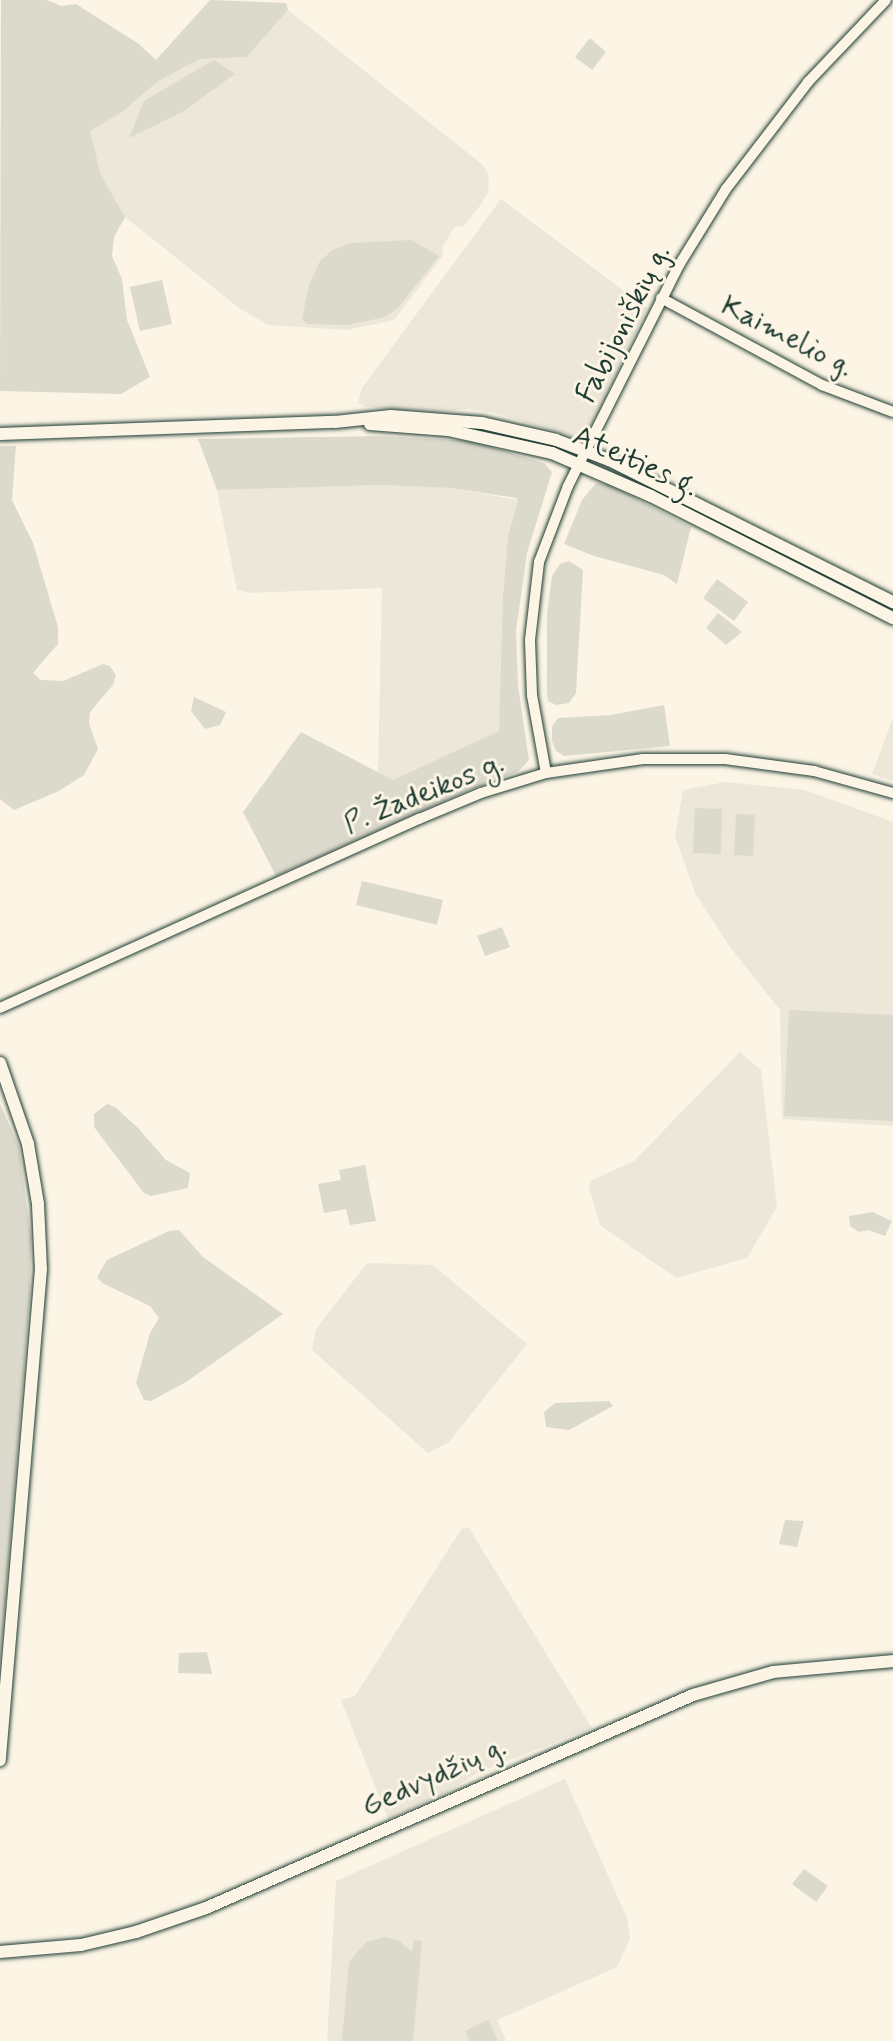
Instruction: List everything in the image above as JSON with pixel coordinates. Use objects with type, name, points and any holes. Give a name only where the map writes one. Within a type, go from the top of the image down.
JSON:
[{"type":"main road","name":"Ateities g.","points":[[0,434],[335,422],[391,416],[470,422],[542,437],[586,451],[893,602]]},
{"type":"main road","name":"Ateities g.","points":[[335,422],[480,435],[578,463],[893,618]]},
{"type":"main road","points":[[0,1063],[28,1144],[38,1204],[41,1269],[0,1760]]},
{"type":"main road","name":"Gedvydžių g.","points":[[0,1952],[81,1945],[136,1932],[206,1908],[693,1695],[773,1672],[893,1661]]},
{"type":"street","name":"Fabijoniškių g.","points":[[546,773],[530,675],[533,599],[544,544],[578,463],[661,298],[726,189],[774,123],[833,53],[886,0]]},
{"type":"street","name":"Kaimelio g.","points":[[661,298],[822,385],[893,412]]},
{"type":"street","name":"P. Žadeikos g.","points":[[0,1008],[443,809],[546,773],[643,759],[725,759],[814,771],[893,793]]},
{"type":"shaded area","points":[[1,0],[47,0],[61,6],[76,4],[139,44],[156,60],[210,0],[286,3],[288,10],[247,57],[200,59],[157,82],[122,112],[90,131],[101,175],[125,217],[114,237],[112,256],[122,279],[127,320],[150,377],[121,394],[0,391]]},
{"type":"shaded area","points":[[288,10],[483,165],[489,176],[488,193],[479,207],[463,227],[456,226],[452,231],[442,248],[443,255],[394,320],[347,330],[268,325],[239,308],[125,217],[101,175],[90,131],[122,112],[157,82],[200,59],[247,57]]},
{"type":"shaded area","points":[[590,38],[606,52],[592,70],[575,57]]},
{"type":"shaded area","points":[[214,60],[235,74],[182,112],[129,138],[144,101]]},
{"type":"shaded area","points":[[501,199],[647,308],[592,427],[578,439],[495,413],[468,409],[441,412],[366,407],[358,403],[362,388]]},
{"type":"shaded area","points":[[412,240],[439,256],[397,309],[385,317],[348,325],[307,324],[302,319],[309,285],[320,261],[333,250],[351,243]]},
{"type":"shaded area","points":[[162,280],[172,324],[140,331],[130,287]]},
{"type":"shaded area","points":[[380,436],[471,441],[544,463],[552,472],[527,553],[516,631],[518,686],[529,760],[518,772],[467,791],[276,876],[243,812],[301,732],[393,780],[499,731],[503,598],[508,536],[518,501],[516,498],[450,488],[382,485],[217,490],[198,439]]},
{"type":"shaded area","points":[[0,446],[16,446],[12,500],[33,543],[58,627],[58,644],[33,673],[41,680],[63,681],[103,664],[110,666],[116,675],[113,685],[90,712],[89,723],[98,749],[84,775],[59,791],[14,810],[0,799]]},
{"type":"shaded area","points":[[596,483],[610,485],[691,527],[677,584],[664,575],[594,556],[564,544],[582,500]]},
{"type":"shaded area","points":[[382,485],[450,488],[518,500],[508,537],[499,732],[393,780],[378,773],[382,588],[250,593],[237,590],[217,490]]},
{"type":"shaded area","points":[[569,561],[583,570],[576,693],[569,703],[556,705],[548,701],[547,695],[547,614],[552,576],[560,564]]},
{"type":"shaded area","points":[[717,579],[748,602],[734,621],[703,598]]},
{"type":"shaded area","points":[[718,613],[742,632],[726,645],[706,628]]},
{"type":"shaded area","points":[[194,697],[226,712],[220,725],[205,729],[191,711]]},
{"type":"shaded area","points":[[664,705],[670,746],[564,756],[556,751],[552,741],[552,726],[558,718],[611,715]]},
{"type":"shaded area","points":[[893,718],[893,781],[872,774]]},
{"type":"shaded area","points":[[725,782],[805,790],[893,822],[893,1126],[782,1119],[780,1010],[730,947],[695,893],[675,836],[683,790]]},
{"type":"shaded area","points":[[695,808],[722,809],[721,854],[693,853]]},
{"type":"shaded area","points":[[736,814],[755,815],[753,856],[734,855]]},
{"type":"shaded area","points":[[362,881],[443,900],[437,925],[356,905]]},
{"type":"shaded area","points":[[502,927],[510,947],[485,956],[477,936]]},
{"type":"shaded area","points":[[789,1010],[893,1015],[893,1121],[784,1116]]},
{"type":"shaded area","points":[[740,1052],[761,1070],[777,1207],[747,1258],[676,1278],[600,1225],[589,1187],[592,1180],[634,1161]]},
{"type":"shaded area","points":[[0,1104],[19,1147],[31,1238],[30,1294],[0,1664]]},
{"type":"shaded area","points":[[107,1104],[115,1107],[139,1129],[166,1160],[190,1173],[188,1188],[151,1196],[144,1193],[94,1127],[94,1114]]},
{"type":"shaded area","points":[[365,1165],[376,1221],[350,1225],[346,1209],[324,1213],[318,1184],[341,1180],[339,1170]]},
{"type":"shaded area","points":[[873,1212],[892,1221],[885,1236],[868,1230],[859,1232],[850,1226],[849,1216]]},
{"type":"shaded area","points":[[179,1230],[203,1257],[283,1314],[186,1382],[151,1401],[144,1400],[136,1383],[150,1333],[159,1318],[150,1306],[102,1283],[97,1277],[107,1260],[169,1231]]},
{"type":"shaded area","points":[[367,1263],[433,1265],[527,1344],[449,1442],[428,1453],[312,1350],[316,1329]]},
{"type":"shaded area","points":[[609,1401],[613,1406],[569,1430],[546,1427],[544,1412],[555,1403]]},
{"type":"shaded area","points":[[785,1520],[804,1521],[797,1547],[779,1544]]},
{"type":"shaded area","points":[[462,1528],[469,1528],[592,1728],[477,1773],[448,1792],[388,1819],[341,1700],[355,1696]]},
{"type":"shaded area","points":[[207,1652],[212,1674],[178,1673],[179,1653]]},
{"type":"shaded area","points":[[565,1779],[627,1918],[630,1939],[617,1967],[497,2020],[506,2041],[327,2041],[336,1881]]},
{"type":"shaded area","points":[[804,1869],[828,1886],[816,1902],[792,1884]]},
{"type":"shaded area","points":[[385,1937],[398,1940],[412,1952],[414,1940],[422,1941],[413,2041],[342,2041],[349,1962],[366,1942]]},
{"type":"shaded area","points":[[488,2020],[498,2041],[470,2041],[465,2031]]}]
